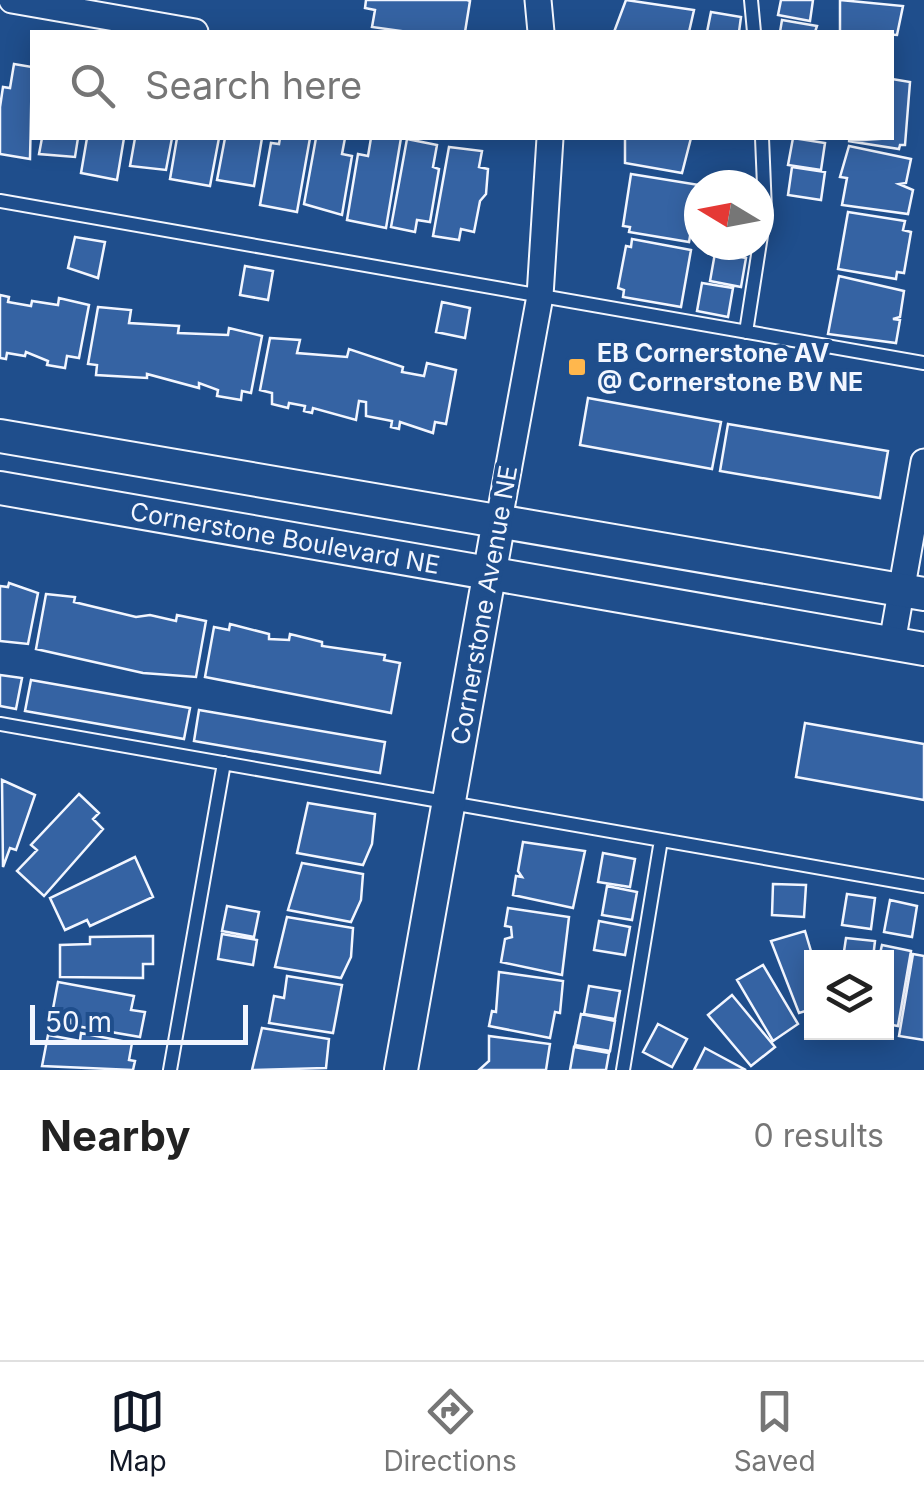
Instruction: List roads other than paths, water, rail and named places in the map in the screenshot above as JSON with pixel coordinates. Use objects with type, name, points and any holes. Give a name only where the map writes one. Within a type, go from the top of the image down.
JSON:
[{"type":"street","points":[[12,0],[184,30]]},
{"type":"street","points":[[538,0],[541,30]]},
{"type":"street","name":"Cornerstone Avenue NE","points":[[402,1070],[540,296],[550,140]]},
{"type":"street","name":"Cornerstone Boulevard NE","points":[[0,436],[913,592]]},
{"type":"street","points":[[908,646],[924,462]]},
{"type":"street","name":"Cornerstone Boulevard NE","points":[[0,488],[908,646]]},
{"type":"lane","points":[[751,0],[754,30]]},
{"type":"lane","points":[[746,332],[764,210],[762,140]]},
{"type":"lane","points":[[0,201],[924,363]]},
{"type":"lane","points":[[0,724],[924,886]]},
{"type":"lane","points":[[170,1070],[224,763]]},
{"type":"lane","points":[[622,1070],[661,840]]},
{"type":"place","name":"EB Cornerstone AV @ Cornerstone BV NE","points":[[577,367]]}]
